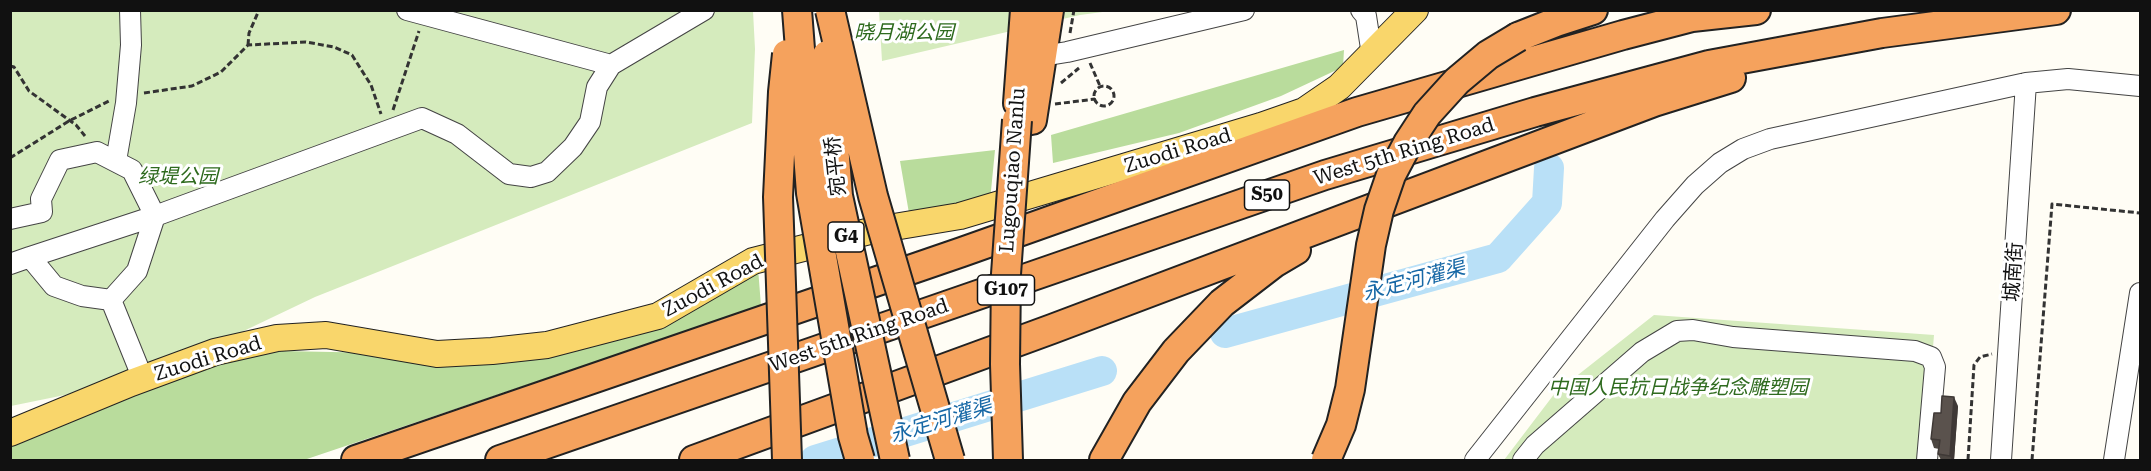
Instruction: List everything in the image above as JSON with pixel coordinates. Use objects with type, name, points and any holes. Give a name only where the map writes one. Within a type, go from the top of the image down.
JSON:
[{"type":"highway","points":[[787,460],[778,197],[783,92],[792,10]]},
{"type":"highway","name":"宛平桥","points":[[797,10],[811,194],[853,436],[860,460]]},
{"type":"highway","name":"宛平桥","points":[[826,10],[829,94],[838,196],[895,460]]},
{"type":"highway","points":[[830,10],[873,196],[950,460]]},
{"type":"highway","points":[[1326,460],[1341,425],[1350,389],[1371,245],[1379,210],[1391,175],[1408,143],[1427,114],[1457,81],[1488,55],[1518,37],[1556,21],[1593,10]]},
{"type":"highway","name":"S50","points":[[356,460],[951,256],[1357,112],[1692,17],[1756,10]]},
{"type":"highway","name":"West 5th Ring Road","points":[[500,460],[1325,175],[1535,112],[1709,65],[1882,33],[2056,10]]},
{"type":"highway","name":"G107","points":[[1032,57],[1049,15]]},
{"type":"highway","points":[[694,460],[1654,102],[1882,33]]},
{"type":"highway","name":"Lugouqiao Nanlu","points":[[1021,460],[1018,364],[1019,269],[1033,115],[1032,57]]},
{"type":"highway","name":"Lugouqiao Nanlu","points":[[1008,460],[1005,364],[1006,274],[1033,115]]},
{"type":"highway","points":[[1104,460],[1137,402],[1176,351],[1222,303],[1274,263],[1348,218]]},
{"type":"highway","points":[[768,460],[774,440],[784,379]]},
{"type":"highway","points":[[938,418],[966,460]]},
{"type":"main road","name":"Zuodi Road","points":[[10,433],[143,378],[214,352],[277,338],[326,335],[437,354],[492,351],[547,345],[658,316],[753,261],[870,231],[960,216],[1304,111],[1339,87],[1415,10]]},
{"type":"street","points":[[116,161],[126,96],[130,10]]},
{"type":"street","points":[[10,264],[155,216],[422,118],[457,134],[509,174],[531,177],[547,172],[573,147],[590,122],[597,87],[611,65],[704,10]]},
{"type":"street","points":[[1032,57],[1244,10]]},
{"type":"street","points":[[1361,10],[1366,16],[1372,55]]},
{"type":"street","points":[[416,13],[611,65]]},
{"type":"street","points":[[1475,460],[1665,219],[1695,185],[1720,163],[1743,149],[1770,139],[2026,83],[2068,79],[2140,86]]},
{"type":"street","name":"城南街","points":[[2001,460],[2026,83]]},
{"type":"street","points":[[10,219],[42,212],[41,199],[60,160],[97,152],[132,170],[155,216],[137,271],[111,300]]},
{"type":"street","points":[[30,258],[54,286],[82,296],[111,300]]},
{"type":"street","points":[[2114,460],[2140,293]]},
{"type":"street","points":[[111,300],[143,378]]},
{"type":"street","points":[[1522,460],[1535,445],[1642,352],[1677,332],[1693,330],[1733,337],[1915,351],[1930,357],[1935,367],[1927,460]]},
{"type":"path","points":[[10,158],[69,121],[116,97],[192,86],[221,72],[248,45],[249,33],[260,10]]},
{"type":"path","points":[[387,131],[416,13]]},
{"type":"path","points":[[248,45],[306,42],[334,47],[352,55],[371,85],[387,131]]},
{"type":"path","points":[[1060,84],[1089,60],[1100,87]]},
{"type":"path","points":[[10,66],[14,67],[29,91],[76,125],[97,152]]},
{"type":"path","points":[[1106,86],[1112,89],[1113,102],[1104,106],[1098,104],[1095,92],[1100,87],[1106,86]]},
{"type":"path","points":[[1033,115],[1095,99]]},
{"type":"path","points":[[2032,460],[2052,204],[2140,213]]},
{"type":"path","points":[[1968,460],[1974,365],[1980,357],[1989,354],[2008,354]]},
{"type":"green space","name":"绿堤公园","points":[[11,11],[753,11],[755,49],[752,123],[315,297],[143,379],[11,406]]},
{"type":"green space","name":"晓月湖公园","points":[[879,11],[1110,11],[1080,15],[882,61]]},
{"type":"green space","points":[[1344,50],[1343,67],[1281,96],[1179,133],[1053,163],[1051,135]]},
{"type":"green space","points":[[995,150],[990,201],[910,219],[900,161]]},
{"type":"green space","points":[[758,268],[761,306],[304,460],[11,460],[10,441],[228,357],[282,351],[533,356]]},
{"type":"green space","name":"中国人民抗日战争纪念雕塑园","points":[[1654,315],[1934,335],[1924,460],[1504,460],[1555,393]]},
{"type":"building","points":[[1942,396],[1954,397],[1950,456],[1938,454],[1940,440],[1931,439],[1934,413],[1941,413]]},
{"type":"waterway","name":"永定河灌渠","points":[[1225,333],[1498,258],[1547,203],[1549,168]]},
{"type":"waterway","name":"永定河灌渠","points":[[815,460],[1102,371]]}]
